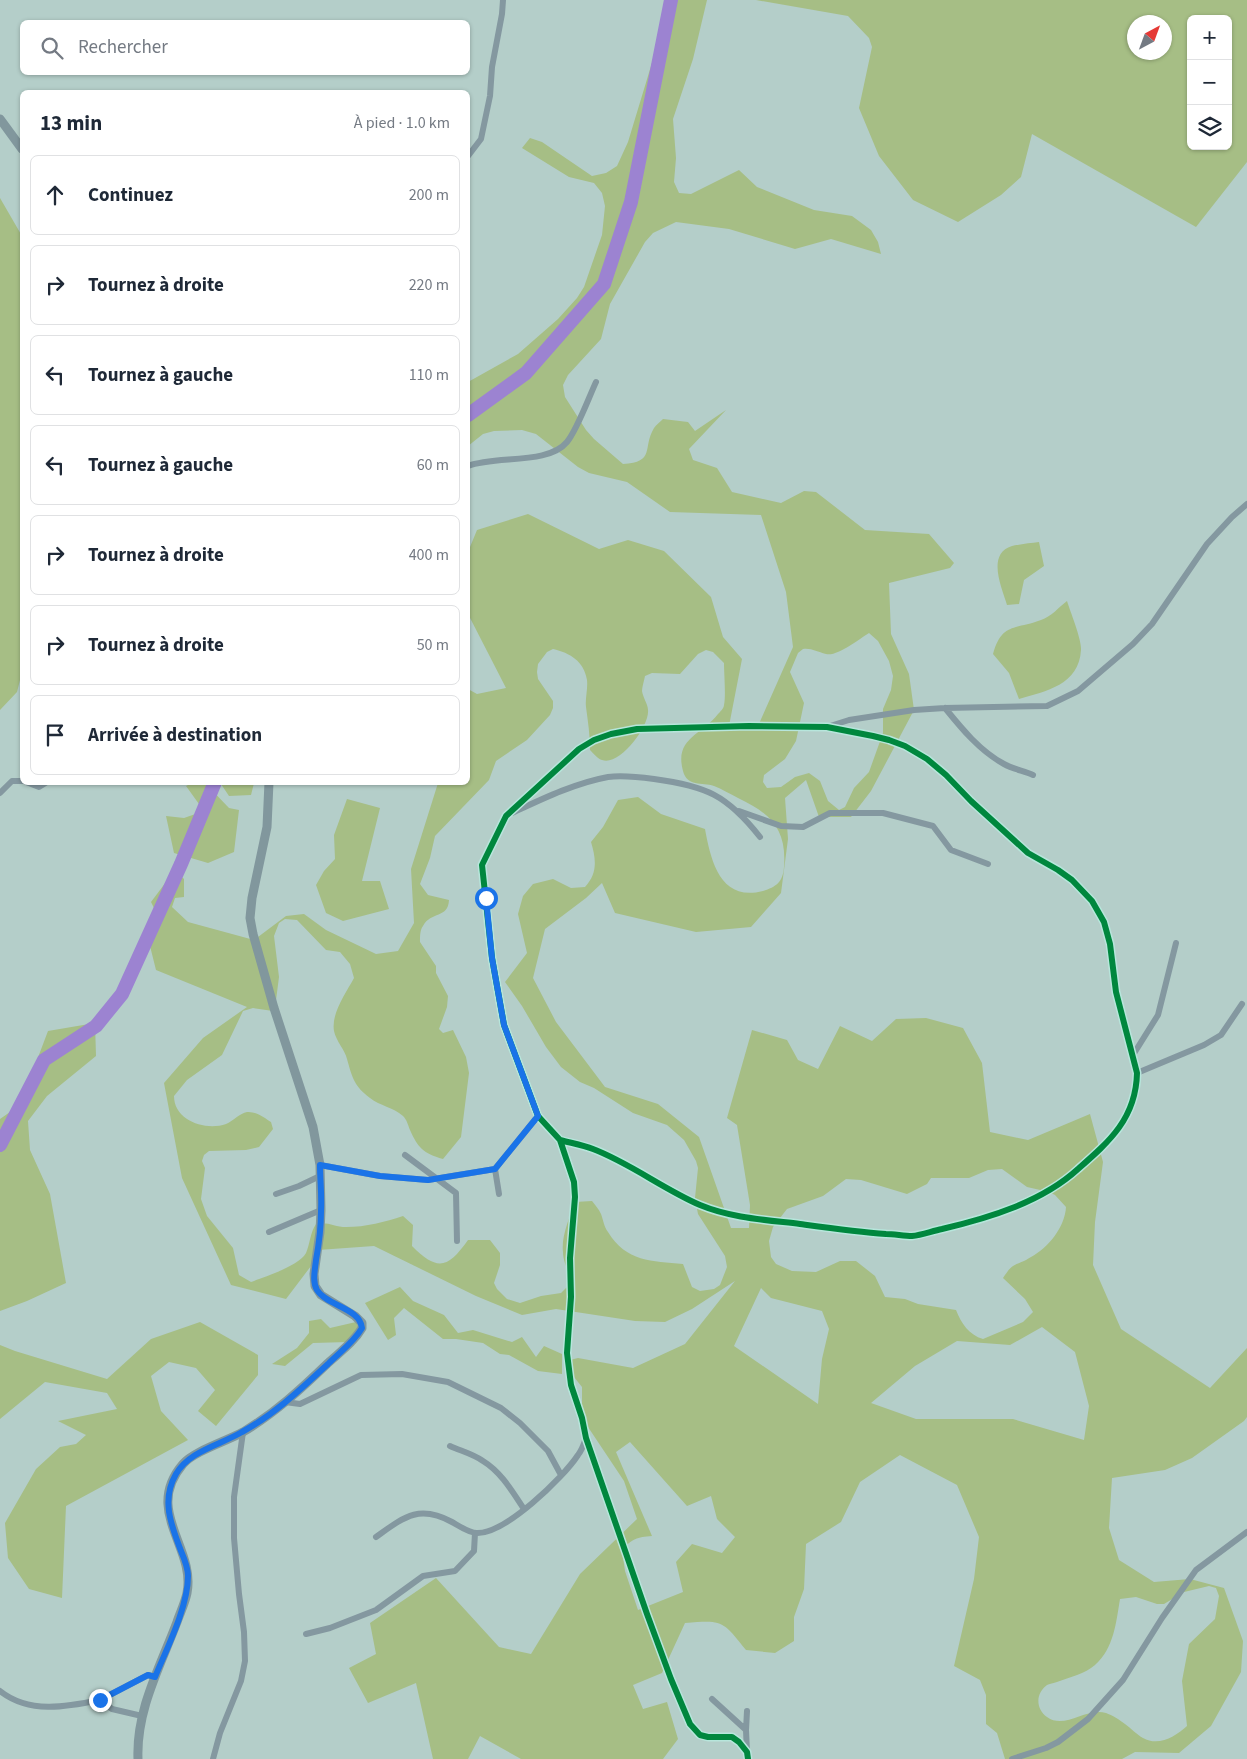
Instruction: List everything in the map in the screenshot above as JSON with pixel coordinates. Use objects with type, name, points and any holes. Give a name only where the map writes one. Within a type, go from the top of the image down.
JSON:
[{"type":"street","points":[[470,153],[482,138],[490,96],[492,68],[503,0]]},
{"type":"street","points":[[0,119],[20,146]]},
{"type":"street","points":[[470,465],[480,462],[549,455],[560,449],[569,440],[596,382]]},
{"type":"street","points":[[827,727],[848,720],[914,710],[1047,706],[1078,691],[1133,644],[1152,624],[1207,544],[1247,504]]},
{"type":"street","points":[[945,708],[978,745],[990,755],[1004,764],[1033,775]]},
{"type":"street","points":[[560,1140],[594,1149],[701,1205],[752,1218],[858,1232],[912,1236],[970,1222],[1004,1211],[1060,1184],[1118,1131],[1127,1117],[1133,1102],[1136,1073],[1116,992],[1110,944],[1104,922],[1092,901],[1081,889],[1058,870],[1028,853],[946,775],[916,752],[905,746],[873,736],[827,727],[749,726],[637,729],[611,734],[594,740],[579,749],[506,816],[482,865],[492,958],[504,1025],[538,1116],[560,1140],[574,1182],[575,1197],[570,1258],[571,1297],[567,1352],[571,1385],[582,1418],[586,1438],[647,1614],[690,1724],[700,1735],[732,1737],[739,1742],[747,1756]]},
{"type":"street","points":[[506,816],[572,788],[617,776],[632,776],[681,783],[709,791],[747,820],[760,838]]},
{"type":"street","points":[[0,793],[12,781],[20,782]]},
{"type":"street","points":[[138,1759],[138,1742],[142,1716],[187,1593],[188,1574],[169,1513],[167,1500],[176,1475],[189,1458],[243,1432],[270,1415],[310,1382],[350,1344],[362,1328],[362,1323],[355,1316],[321,1295],[315,1286],[314,1274],[322,1210],[320,1165],[313,1127],[274,1008],[250,918],[252,898],[267,827],[270,785]]},
{"type":"street","points":[[736,810],[781,826],[803,827],[830,813],[883,814],[933,826],[951,850],[988,864]]},
{"type":"street","points":[[1133,1055],[1158,1015],[1176,943]]},
{"type":"street","points":[[1136,1073],[1204,1045],[1221,1035],[1242,1004]]},
{"type":"street","points":[[320,1165],[380,1176],[428,1180],[495,1169],[538,1116]]},
{"type":"street","points":[[405,1155],[456,1193],[457,1241]]},
{"type":"street","points":[[495,1169],[499,1194]]},
{"type":"street","points":[[276,1194],[300,1186],[320,1176]]},
{"type":"street","points":[[269,1232],[322,1210]]},
{"type":"street","points":[[285,1402],[300,1404],[361,1375],[402,1374],[448,1382],[501,1408],[520,1423],[548,1451],[562,1475]]},
{"type":"street","points":[[213,1759],[220,1733],[242,1680],[245,1661],[244,1632],[238,1594],[234,1538],[234,1497],[243,1432]]},
{"type":"street","points":[[376,1537],[402,1519],[414,1514],[426,1513],[439,1515],[475,1534],[490,1531],[539,1498],[580,1454],[586,1438]]},
{"type":"street","points":[[450,1446],[483,1460],[496,1471],[524,1509]]},
{"type":"street","points":[[1012,1759],[1058,1742],[1088,1719],[1123,1680],[1162,1618],[1196,1570],[1247,1532]]},
{"type":"street","points":[[306,1634],[330,1628],[376,1610],[423,1576],[455,1571],[474,1551],[475,1534]]},
{"type":"street","points":[[0,1691],[24,1704],[46,1707],[70,1707],[100,1700],[148,1675],[155,1677]]},
{"type":"street","points":[[712,1699],[746,1730]]},
{"type":"street","points":[[100,1700],[112,1709],[142,1716]]},
{"type":"street","points":[[746,1711],[747,1756]]},
{"type":"green space","points":[[671,0],[707,0],[693,59],[673,119],[676,158],[674,182],[679,193],[691,194],[739,170],[757,187],[814,210],[852,216],[871,230],[878,242],[881,254],[831,239],[795,249],[729,229],[676,222],[653,233],[645,242],[610,304],[601,339],[568,375],[563,385],[565,397],[586,430],[623,464],[633,463],[644,457],[654,428],[663,419],[688,422],[695,431],[726,410],[689,449],[693,460],[717,468],[732,492],[781,503],[804,491],[816,492],[865,530],[929,534],[954,563],[950,568],[889,583],[891,634],[909,674],[914,710],[871,791],[851,817],[819,817],[806,780],[785,798],[788,839],[781,893],[751,927],[696,932],[615,913],[602,883],[586,898],[545,929],[533,978],[556,1022],[605,1087],[658,1104],[699,1137],[731,1228],[749,1228],[750,1205],[737,1125],[727,1118],[752,1030],[787,1040],[798,1060],[818,1069],[840,1026],[872,1041],[896,1019],[926,1018],[963,1028],[982,1063],[990,1132],[1028,1140],[1090,1114],[1103,1162],[1095,1222],[1093,1265],[1121,1329],[1210,1388],[1247,1348],[1247,1417],[1244,1421],[1192,1458],[1165,1470],[1112,1478],[1109,1528],[1119,1560],[1154,1582],[1190,1579],[1224,1588],[1243,1641],[1241,1672],[1211,1726],[1179,1753],[1135,1752],[1122,1759],[1005,1759],[997,1733],[986,1724],[986,1695],[980,1680],[954,1666],[974,1579],[979,1537],[957,1485],[900,1455],[860,1482],[841,1522],[806,1544],[804,1589],[794,1617],[794,1641],[775,1653],[746,1650],[732,1633],[721,1624],[715,1622],[685,1623],[662,1673],[633,1685],[643,1709],[667,1702],[678,1739],[663,1759],[521,1759],[480,1736],[468,1759],[433,1759],[416,1683],[368,1703],[349,1668],[376,1654],[370,1623],[436,1578],[499,1647],[531,1654],[580,1574],[637,1519],[624,1481],[582,1418],[582,1387],[574,1377],[570,1360],[578,1358],[633,1368],[685,1344],[735,1281],[692,1309],[665,1322],[635,1321],[556,1309],[522,1315],[476,1296],[374,1246],[318,1250],[311,1266],[286,1299],[231,1285],[182,1178],[164,1083],[203,1038],[247,1007],[156,970],[149,942],[161,922],[151,902],[175,870],[184,879],[184,897],[175,898],[172,907],[188,922],[254,940],[286,916],[304,914],[326,930],[376,954],[398,951],[414,923],[411,869],[437,785],[470,785],[470,690],[477,694],[506,688],[470,618],[470,547],[477,530],[528,514],[599,549],[628,540],[664,551],[711,597],[723,637],[742,659],[729,726],[758,726],[793,647],[786,592],[761,515],[670,512],[627,482],[589,473],[578,467],[536,434],[522,430],[494,431],[483,434],[470,444],[470,381],[518,354],[558,319],[577,298],[584,287],[602,235],[605,206],[602,193],[594,183],[569,177],[522,148],[530,138],[542,142],[592,176],[606,173],[617,166],[628,142]],"holes":[[[869,633],[878,641],[889,661],[893,676],[891,690],[883,709],[883,733],[869,772],[854,788],[845,807],[839,810],[828,801],[820,781],[809,773],[795,777],[781,787],[767,788],[763,782],[764,775],[785,759],[796,741],[804,703],[790,672],[798,653],[803,649],[826,654],[836,653]],[[553,649],[565,653],[575,659],[583,668],[587,680],[586,704],[590,750],[600,759],[609,761],[625,751],[644,726],[648,710],[642,691],[645,676],[652,673],[680,674],[698,654],[706,650],[713,652],[724,663],[724,706],[712,721],[686,744],[682,751],[683,771],[691,782],[717,787],[759,810],[774,824],[783,842],[784,867],[782,877],[778,883],[772,888],[748,893],[727,885],[720,876],[711,854],[705,829],[661,814],[638,797],[618,800],[603,827],[591,842],[595,866],[592,876],[585,887],[571,888],[553,879],[533,884],[523,896],[518,914],[527,953],[505,982],[522,1006],[546,1047],[561,1067],[580,1082],[594,1088],[633,1113],[667,1125],[684,1140],[698,1168],[695,1198],[698,1214],[725,1256],[727,1267],[720,1285],[714,1289],[700,1291],[692,1287],[683,1264],[661,1262],[631,1255],[615,1242],[607,1230],[600,1212],[592,1201],[575,1202],[568,1220],[563,1256],[571,1283],[561,1293],[541,1296],[520,1303],[507,1299],[494,1283],[500,1265],[500,1253],[490,1240],[468,1240],[448,1261],[436,1263],[429,1260],[412,1246],[413,1225],[403,1216],[361,1226],[346,1227],[324,1223],[316,1224],[306,1253],[302,1258],[281,1270],[251,1282],[239,1275],[233,1248],[207,1216],[201,1199],[205,1168],[202,1161],[204,1155],[209,1151],[246,1150],[259,1147],[273,1129],[271,1122],[257,1114],[247,1112],[226,1124],[218,1126],[201,1125],[185,1118],[179,1112],[175,1105],[174,1096],[187,1080],[222,1055],[243,1011],[253,1008],[273,1011],[279,977],[274,936],[279,923],[285,919],[297,920],[326,950],[340,952],[350,964],[354,978],[337,1010],[334,1031],[357,1085],[374,1101],[403,1116],[419,1146],[426,1152],[443,1159],[461,1137],[469,1073],[466,1057],[453,1030],[443,1033],[439,1029],[447,1007],[448,996],[436,973],[436,966],[420,942],[421,931],[426,921],[446,910],[449,900],[428,895],[420,884],[430,858],[435,836],[489,780],[496,761],[527,740],[550,715],[553,701],[538,679],[537,672],[538,664],[547,652]],[[1002,1169],[1027,1187],[1055,1195],[1066,1207],[1059,1229],[1044,1248],[1012,1267],[1003,1278],[1025,1299],[1033,1312],[1023,1322],[983,1339],[974,1335],[966,1328],[956,1310],[918,1304],[905,1299],[885,1297],[875,1276],[856,1261],[840,1261],[816,1272],[792,1271],[776,1264],[771,1257],[769,1241],[773,1227],[787,1209],[823,1196],[846,1179],[861,1180],[907,1194],[927,1184],[931,1178],[969,1178],[988,1170]],[[761,1288],[771,1298],[822,1311],[829,1329],[822,1359],[818,1404],[734,1346]],[[1042,1327],[1075,1352],[1089,1406],[1084,1440],[1013,1419],[916,1419],[871,1403],[915,1366],[957,1341],[1010,1345]],[[630,1442],[687,1506],[711,1496],[717,1519],[735,1537],[722,1553],[692,1544],[676,1562],[683,1592],[638,1610],[625,1571],[622,1550],[635,1539],[652,1536],[616,1452]],[[1209,1586],[1216,1588],[1219,1596],[1215,1619],[1189,1644],[1182,1681],[1187,1726],[1172,1737],[1155,1741],[1143,1738],[1121,1721],[1106,1713],[1091,1713],[1061,1721],[1054,1720],[1043,1714],[1038,1701],[1043,1689],[1048,1685],[1087,1671],[1095,1665],[1106,1651],[1113,1635],[1120,1599],[1136,1597],[1157,1604],[1164,1604],[1184,1592]]]},
{"type":"green space","points":[[756,0],[1247,0],[1247,162],[1196,227],[1032,134],[1021,177],[1001,195],[958,222],[913,200],[879,156],[859,108],[872,47],[869,38],[848,16]]},
{"type":"green space","points":[[0,198],[20,233],[20,680],[17,692],[0,710]]},
{"type":"green space","points":[[1039,542],[1044,566],[1024,580],[1019,604],[1007,605],[998,572],[1000,556],[1004,550],[1012,546]]},
{"type":"green space","points":[[1067,601],[1081,645],[1079,662],[1068,679],[1059,685],[1019,699],[1009,673],[993,654],[997,644],[1005,632],[1045,619]]},
{"type":"green space","points":[[207,785],[229,808],[239,810],[234,852],[208,863],[174,853],[166,816],[184,818],[204,811],[186,786]]},
{"type":"green space","points":[[222,785],[253,785],[251,795],[229,796]]},
{"type":"green space","points":[[347,799],[380,808],[362,881],[380,881],[389,909],[343,921],[326,913],[316,885],[324,871],[335,859],[334,835]]},
{"type":"green space","points":[[95,1023],[96,1056],[47,1096],[28,1121],[30,1150],[50,1194],[66,1283],[0,1311],[0,1119],[20,1105],[48,1031]]},
{"type":"green space","points":[[400,1287],[413,1301],[444,1315],[458,1333],[473,1330],[512,1342],[522,1337],[536,1357],[544,1346],[562,1354],[562,1374],[538,1371],[509,1355],[500,1354],[483,1343],[443,1339],[404,1308],[394,1318],[396,1335],[388,1340],[365,1303]]},
{"type":"green space","points":[[321,1319],[330,1328],[356,1322],[360,1330],[348,1342],[313,1343],[285,1366],[272,1364],[297,1348],[309,1333],[309,1321]]},
{"type":"green space","points":[[200,1322],[258,1355],[258,1375],[216,1426],[198,1411],[215,1390],[196,1368],[169,1362],[151,1376],[161,1411],[188,1440],[66,1506],[62,1598],[29,1589],[8,1558],[5,1523],[36,1469],[60,1447],[76,1444],[86,1435],[58,1421],[117,1409],[107,1393],[45,1382],[0,1419],[0,1345],[107,1379],[151,1339]]},
{"type":"waterway","points":[[470,414],[526,373],[604,284],[631,202],[671,0]]},
{"type":"waterway","points":[[0,1145],[44,1060],[96,1026],[122,994],[181,864],[214,785]]},
{"type":"cycle path","points":[[560,1140],[607,1155],[700,1205],[724,1213],[749,1218],[912,1236],[978,1220],[1032,1200],[1064,1181],[1101,1149],[1119,1127],[1132,1103],[1137,1073],[1116,992],[1110,944],[1104,922],[1092,901],[1072,880],[1028,853],[927,759],[905,746],[889,740],[827,727],[749,726],[637,729],[611,734],[594,740],[579,749],[506,816],[482,865],[492,958],[504,1025],[538,1116],[560,1140],[574,1182],[575,1197],[570,1258],[571,1297],[567,1353],[571,1385],[582,1418],[586,1438],[647,1614],[690,1724],[700,1735],[732,1737],[747,1752],[748,1759]]},
{"type":"route","points":[[100,1700],[148,1675],[155,1677],[187,1593],[188,1574],[172,1528],[167,1500],[176,1475],[183,1464],[189,1458],[243,1432],[270,1415],[310,1382],[350,1344],[362,1328],[362,1323],[355,1316],[321,1295],[315,1286],[314,1274],[322,1210],[320,1165],[380,1176],[428,1180],[495,1169],[506,1158],[530,1124],[538,1116],[504,1025],[492,958],[486,898]]}]
